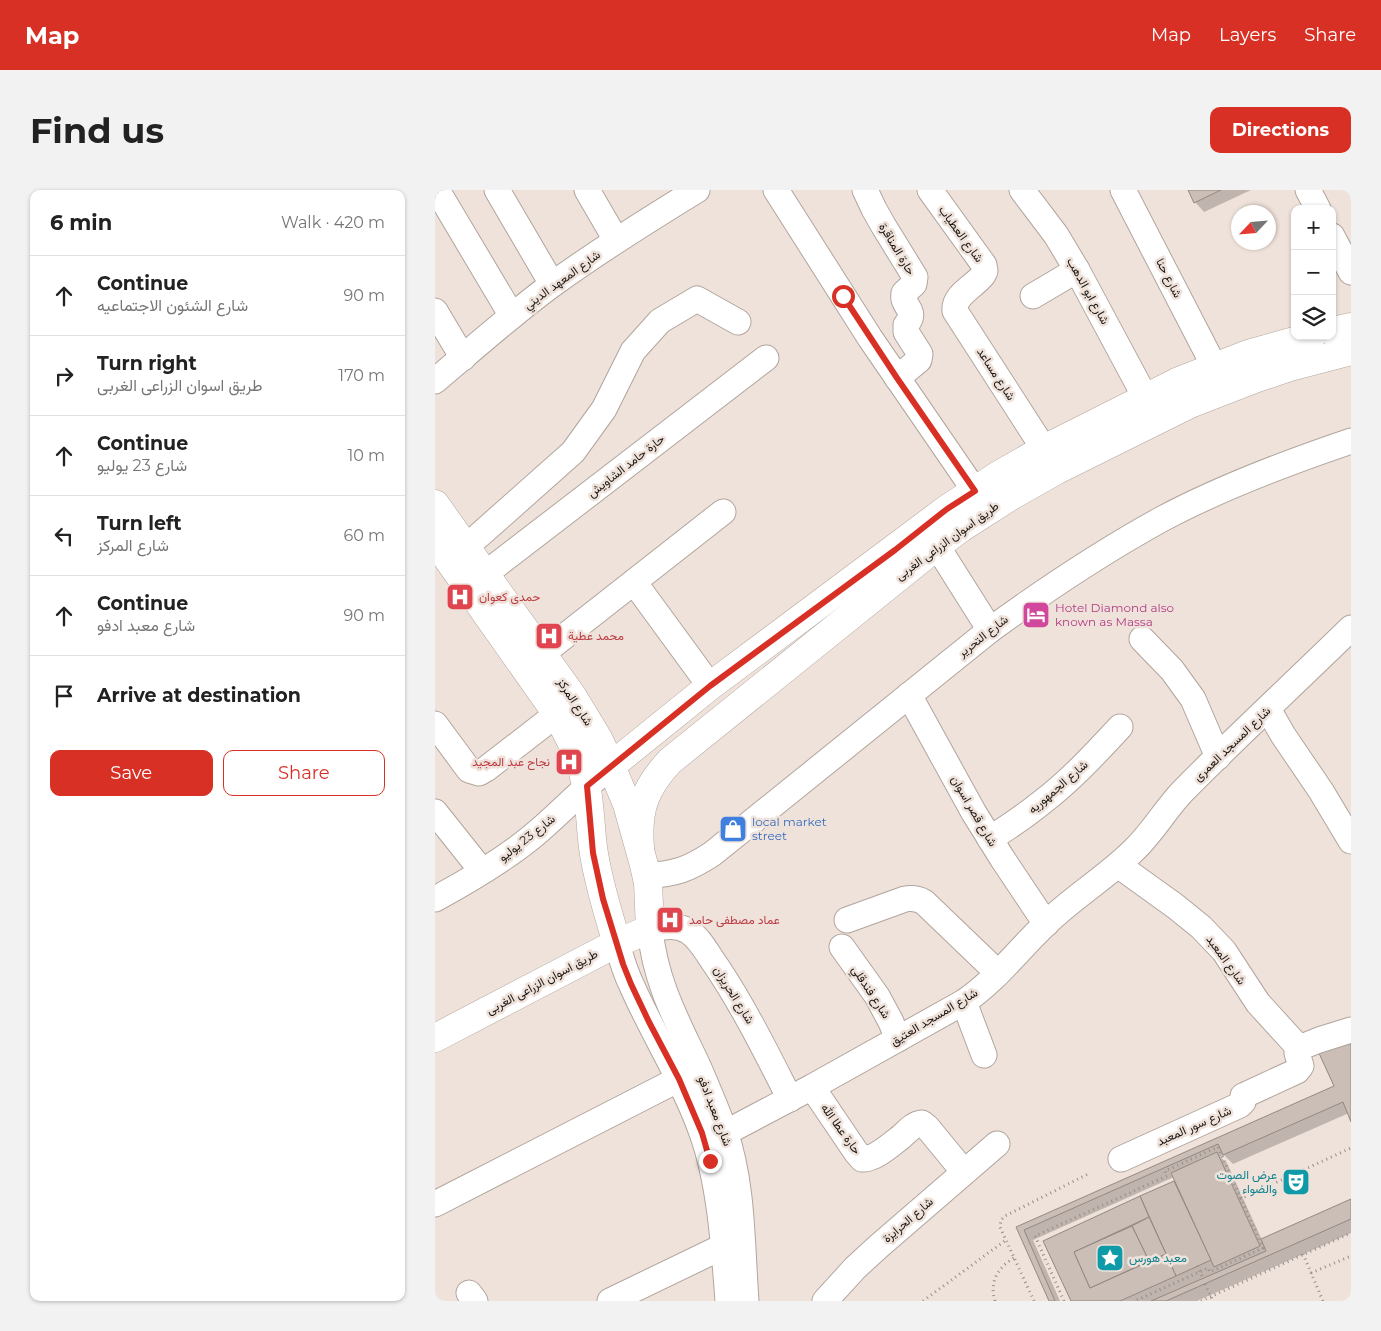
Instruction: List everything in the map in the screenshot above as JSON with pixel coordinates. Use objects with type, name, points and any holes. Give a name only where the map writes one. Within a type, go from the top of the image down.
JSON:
[{"type":"main road","points":[[1336,330],[1351,327]]},
{"type":"main road","name":"طريق اسوان الزراعى الغربى","points":[[639,848],[640,816],[644,800],[659,772],[670,761],[937,546],[989,510],[1184,392],[1214,366],[1298,340]]},
{"type":"main road","name":"طريق اسوان الزراعى الغربى","points":[[611,766],[710,686],[941,514],[997,476],[1044,449],[1145,397],[1184,392],[1257,378],[1351,351]]},
{"type":"main road","name":"شارع المركز","points":[[435,504],[450,544],[571,739],[587,786],[593,853],[603,899],[617,943]]},
{"type":"main road","name":"شارع المركز","points":[[450,544],[485,574],[573,698],[586,718],[611,766],[627,804],[646,875],[650,929]]},
{"type":"main road","name":"طريق اسوان الزراعى الغربى","points":[[435,1038],[617,943],[650,929]]},
{"type":"street","points":[[437,190],[512,316]]},
{"type":"street","points":[[497,190],[553,284]]},
{"type":"street","points":[[587,190],[617,240]]},
{"type":"street","name":"شارع المعهد الديني","points":[[435,381],[512,316],[553,284],[617,240],[667,198],[697,190]]},
{"type":"street","points":[[776,190],[897,378],[975,491]]},
{"type":"street","name":"حارة المناقرة","points":[[865,190],[873,209],[915,277],[915,284],[904,293],[903,298],[911,313],[911,320],[906,325],[906,332],[920,357],[919,360],[897,378]]},
{"type":"street","name":"شارع العطياب","points":[[930,190],[984,265],[985,271],[981,278],[958,298]]},
{"type":"street","name":"شارع ابو الدهب","points":[[1023,190],[1056,235],[1077,270],[1145,397]]},
{"type":"street","name":"شارع حنا","points":[[1123,190],[1214,366]]},
{"type":"street","points":[[1308,190],[1316,205]]},
{"type":"street","points":[[1336,244],[1351,272]]},
{"type":"street","points":[[1033,296],[1077,270]]},
{"type":"street","name":"شارع مساعد","points":[[958,298],[954,306],[957,315],[1044,449]]},
{"type":"street","points":[[450,544],[573,452],[604,409],[633,351],[660,321],[697,299],[738,322]]},
{"type":"street","points":[[435,311],[463,358]]},
{"type":"street","name":"حارة حامد الشاويش","points":[[485,574],[766,358]]},
{"type":"street","name":"شارع التحرير","points":[[646,875],[664,875],[681,871],[697,864],[712,854],[990,630],[1075,571],[1118,544],[1163,519],[1257,475],[1305,456],[1351,441]]},
{"type":"street","points":[[542,654],[723,512]]},
{"type":"street","points":[[937,546],[990,630]]},
{"type":"street","points":[[634,582],[710,686]]},
{"type":"street","name":"شارع المسجد العمرى","points":[[1118,865],[1135,849],[1182,793],[1351,628]]},
{"type":"street","points":[[1143,639],[1172,670],[1193,699],[1218,757]]},
{"type":"street","name":"شارع قصر اسوان","points":[[909,695],[990,839],[1046,924]]},
{"type":"street","points":[[1268,709],[1283,735],[1321,791],[1351,842]]},
{"type":"street","points":[[435,724],[469,770],[479,773],[557,714]]},
{"type":"street","name":"شارع الجمهوريه","points":[[990,839],[1041,803],[1065,783],[1088,762],[1120,727]]},
{"type":"street","name":"شارع 23 يوليو","points":[[435,899],[511,852],[539,830],[611,766]]},
{"type":"street","points":[[435,812],[482,871]]},
{"type":"street","name":"شارع المسجد العتيق","points":[[725,1133],[812,1087],[977,994],[1046,924],[1082,892],[1118,865]]},
{"type":"street","name":"شارع المعبد","points":[[1118,865],[1201,927],[1223,951],[1258,1003],[1299,1048]]},
{"type":"street","points":[[847,920],[905,899],[915,898],[924,902],[998,973]]},
{"type":"street","name":"شارع الحريزان","points":[[650,929],[678,927],[688,931],[696,938],[748,1017],[790,1099]]},
{"type":"street","name":"شارع معبد ادفو","points":[[650,929],[652,950],[664,992],[699,1069],[725,1133],[733,1159],[738,1185],[746,1301]]},
{"type":"street","name":"شارع معبد ادفو","points":[[617,943],[631,984],[679,1079],[702,1133],[710,1161],[724,1246],[728,1301]]},
{"type":"street","name":"شارع فندقلي","points":[[842,947],[877,996],[898,1039]]},
{"type":"street","points":[[964,1002],[983,1055]]},
{"type":"street","points":[[1299,1048],[1351,1030]]},
{"type":"street","name":"شارع سور المعبد","points":[[1121,1159],[1240,1105],[1243,1102],[1243,1096],[1297,1071],[1301,1066],[1297,1053],[1299,1048]]},
{"type":"street","points":[[435,1204],[679,1079]]},
{"type":"street","name":"حارة عطا الله","points":[[812,1087],[856,1152],[863,1158],[871,1158],[887,1148],[914,1125],[921,1123],[927,1127],[964,1172]]},
{"type":"street","name":"شارع الحرايزة","points":[[825,1301],[855,1268],[879,1246],[997,1144]]},
{"type":"street","points":[[610,1301],[724,1246]]},
{"type":"path","points":[[1064,1301],[1035,1236],[1167,1176],[1165,1171],[1218,1147],[1263,1248],[1210,1272],[1208,1268],[1135,1301]]},
{"type":"path","points":[[1240,1199],[1351,1148]]},
{"type":"path","points":[[1034,1301],[1000,1227],[1002,1218],[1088,1174]]},
{"type":"path","points":[[1201,1301],[1351,1233]]},
{"type":"path","points":[[923,1301],[1006,1240]]},
{"type":"path","points":[[1303,1254],[1323,1301]]},
{"type":"path","points":[[1311,1273],[1351,1256]]},
{"type":"path","points":[[995,1301],[993,1286],[995,1277],[1006,1263],[1014,1258]]},
{"type":"path","points":[[1197,1266],[1203,1278]]},
{"type":"path","points":[[1205,1284],[1213,1301]]},
{"type":"building","points":[[1188,190],[1221,190],[1194,203]]},
{"type":"building","points":[[1348,1038],[1351,1046],[1351,1122],[1343,1102],[1223,1155],[1218,1144],[1024,1230],[1055,1301],[1049,1301],[1016,1227],[1334,1086],[1318,1051]]},
{"type":"building","points":[[1217,1152],[1260,1246],[1214,1267],[1171,1173]]},
{"type":"building","points":[[1174,1181],[1211,1260],[1176,1276],[1140,1196]]},
{"type":"building","points":[[1140,1196],[1149,1217],[1074,1252],[1090,1288],[1166,1254],[1176,1276],[1120,1301],[1071,1301],[1043,1241]]},
{"type":"building","points":[[1351,1199],[1351,1219],[1166,1301],[1151,1301],[1266,1251],[1261,1239]]},
{"type":"building","points":[[1149,1217],[1166,1254],[1149,1261],[1132,1226]]},
{"type":"building","points":[[1132,1226],[1149,1261],[1090,1288],[1074,1252]]},
{"type":"place","name":"حمدى كعوان","points":[[460,597]]},
{"type":"place","name":"Hotel Diamond also known as Massa","points":[[1036,615]]},
{"type":"place","name":"محمد عطية","points":[[549,636]]},
{"type":"place","name":"نجاح عبد المجيد","points":[[569,762]]},
{"type":"place","name":"local market street","points":[[733,829]]},
{"type":"place","name":"عماد مصطفى حامد","points":[[670,920]]},
{"type":"place","name":"عرض الصوت والضواء","points":[[1296,1182]]},
{"type":"place","name":"معبد هورس","points":[[1110,1258]]},
{"type":"route","points":[[710,1161],[702,1133],[679,1079],[649,1022],[623,964],[603,899],[593,853],[587,786],[710,686],[895,550],[947,509],[975,491],[843,296]]}]
